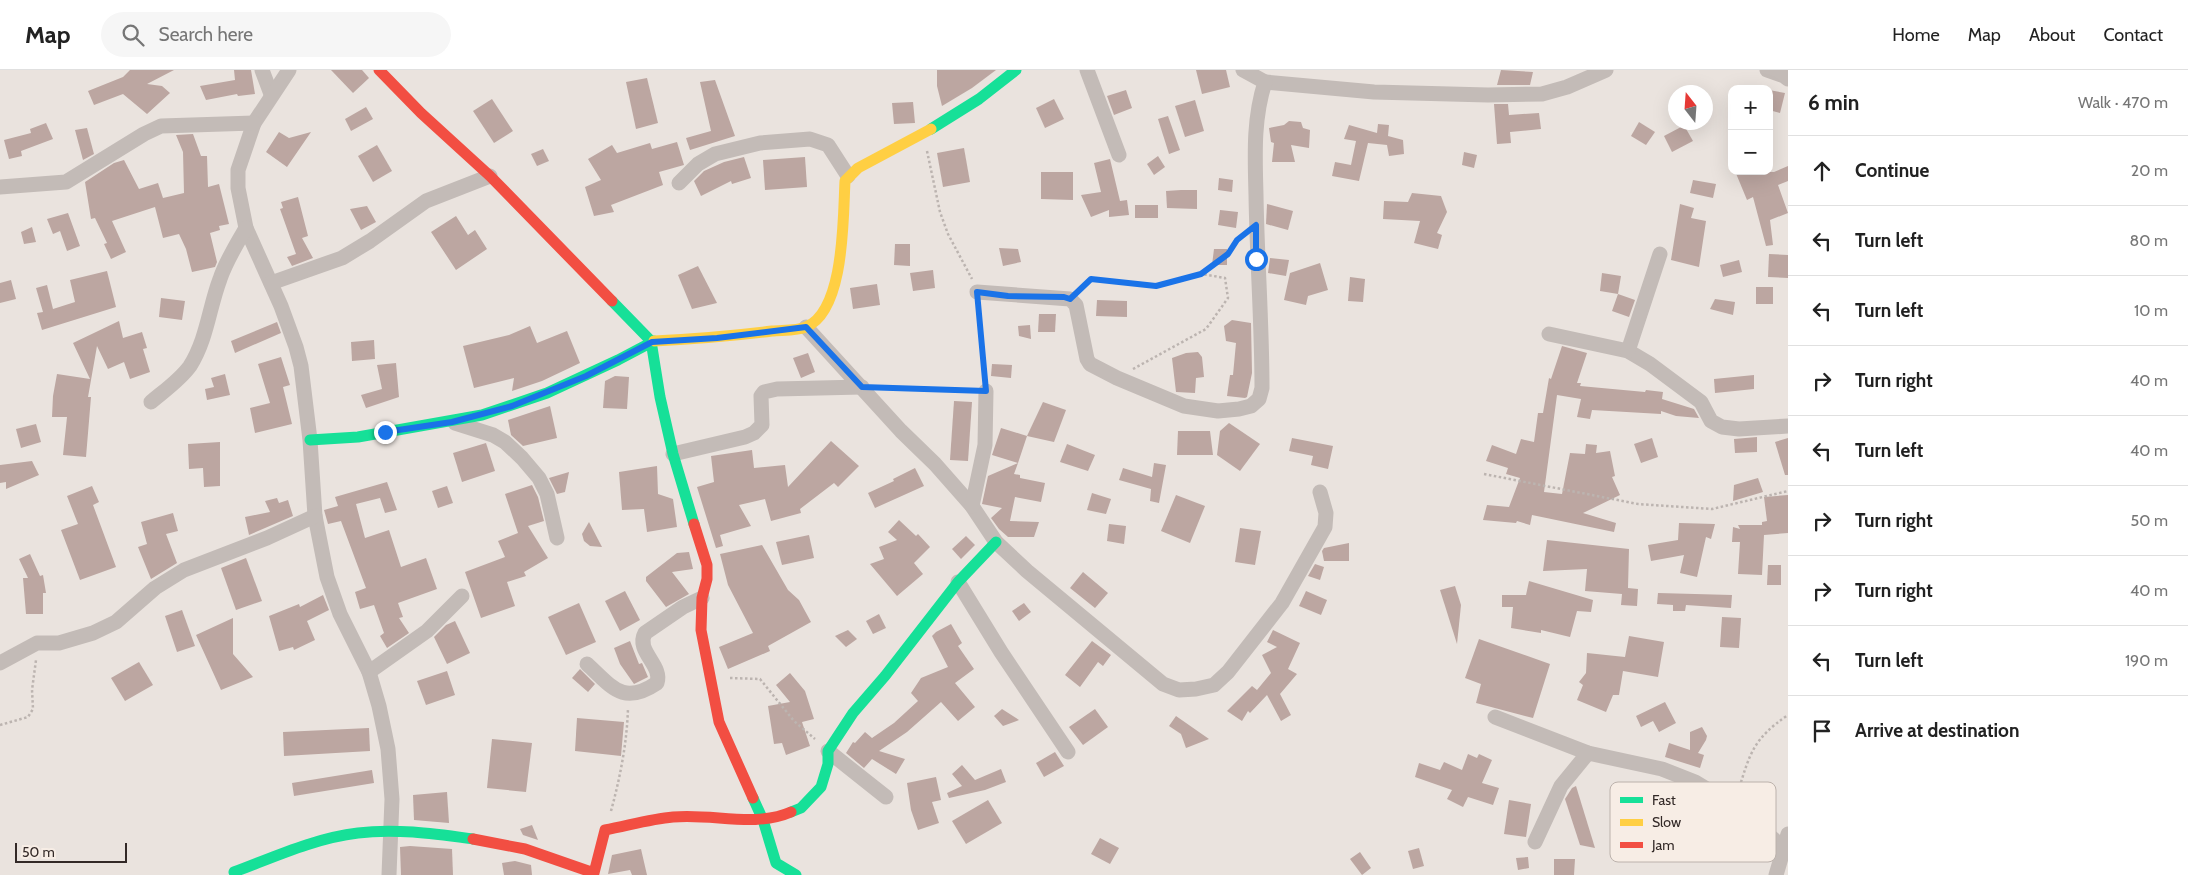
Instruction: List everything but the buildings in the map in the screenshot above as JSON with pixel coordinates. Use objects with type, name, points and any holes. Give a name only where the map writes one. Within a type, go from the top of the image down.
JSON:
[{"type":"street","points":[[262,70],[272,94]]},
{"type":"street","points":[[289,70],[254,123],[238,170],[238,188],[246,228],[271,283],[298,353],[310,440],[315,516],[327,577],[332,594],[369,672],[379,706],[388,749],[392,799],[389,875]]},
{"type":"street","points":[[379,70],[490,176],[652,342],[660,397],[672,454],[707,566],[707,579],[702,598],[701,630],[719,722],[763,820],[776,863],[796,875]]},
{"type":"street","points":[[310,440],[358,437],[452,422],[482,415],[547,393],[652,342],[717,338],[806,327],[815,322],[830,301],[837,274],[842,237],[845,181],[848,176],[858,168],[982,97],[1016,70]]},
{"type":"street","points":[[1087,70],[1119,155]]},
{"type":"street","points":[[1243,70],[1265,82],[1374,92],[1488,95],[1542,94],[1567,87],[1606,70]]},
{"type":"street","points":[[1767,70],[1788,79]]},
{"type":"street","points":[[977,292],[1008,296],[1064,297],[1070,299],[1076,305],[1088,362],[1117,378],[1184,406],[1218,411],[1251,406],[1259,399],[1262,388],[1256,225],[1255,134],[1258,103],[1265,82]]},
{"type":"street","points":[[0,187],[66,182],[144,134],[161,126],[254,123]]},
{"type":"street","points":[[679,183],[698,164],[715,154],[760,143],[810,139],[828,145],[848,176]]},
{"type":"street","points":[[271,283],[342,258],[370,241],[426,201],[490,176]]},
{"type":"street","points":[[150,402],[169,388],[189,367],[202,344],[220,279],[232,252],[246,228]]},
{"type":"street","points":[[1628,351],[1660,254]]},
{"type":"street","points":[[806,327],[901,431],[935,464],[972,506],[996,542],[1027,571],[1163,684],[1179,690],[1196,689],[1214,684],[1228,672],[1282,603],[1326,527],[1326,514],[1320,492]]},
{"type":"street","points":[[1549,334],[1628,351],[1650,364],[1701,402],[1711,421],[1722,427],[1739,429],[1788,426]]},
{"type":"street","points":[[672,454],[745,438],[754,433],[762,425],[762,396],[764,392],[777,389],[862,387]]},
{"type":"street","points":[[972,506],[985,445],[986,391]]},
{"type":"street","points":[[452,422],[493,435],[505,442],[522,458],[539,478],[547,494],[557,538]]},
{"type":"street","points":[[0,663],[36,643],[59,643],[93,633],[116,622],[155,588],[184,570],[267,538],[315,516]]},
{"type":"street","points":[[234,872],[294,850],[340,836],[362,832],[391,832],[450,834],[480,839],[561,859],[594,873],[606,830],[674,817],[763,820],[780,817],[801,808],[821,787],[828,764],[828,751],[853,713],[885,676],[958,582],[996,542]]},
{"type":"street","points":[[958,582],[1068,752]]},
{"type":"street","points":[[369,672],[427,631],[462,596]]},
{"type":"street","points":[[587,664],[618,691],[628,695],[644,692],[658,681],[658,673],[643,645],[642,638],[645,633],[683,606],[702,598]]},
{"type":"street","points":[[1495,717],[1588,753],[1662,769],[1695,782]]},
{"type":"street","points":[[828,751],[886,797]]},
{"type":"street","points":[[1535,842],[1561,786],[1588,753]]},
{"type":"street","points":[[1776,875],[1786,841]]},
{"type":"path","points":[[862,387],[986,391],[977,292],[948,234],[940,212],[923,132]]},
{"type":"path","points":[[1070,299],[1091,279],[1156,286],[1201,274],[1228,254],[1237,240],[1256,225]]},
{"type":"path","points":[[1117,378],[1206,329],[1228,298],[1224,278],[1201,274]]},
{"type":"path","points":[[1484,474],[1638,504],[1712,509],[1788,491]]},
{"type":"path","points":[[0,725],[28,717],[33,709],[32,690],[36,643]]},
{"type":"path","points":[[711,677],[760,679],[794,721],[828,751]]},
{"type":"path","points":[[606,830],[620,774],[628,726],[628,695]]},
{"type":"path","points":[[1740,782],[1750,752],[1768,728],[1788,715]]},
{"type":"traffic: fast","points":[[931,129],[979,99],[1016,70]]},
{"type":"traffic: fast","points":[[612,301],[651,341],[660,397],[673,454],[694,524]]},
{"type":"traffic: fast","points":[[310,440],[358,437],[482,415],[547,393],[654,341]]},
{"type":"traffic: fast","points":[[791,812],[801,808],[821,787],[828,764],[828,751],[853,713],[885,676],[958,582],[996,542]]},
{"type":"traffic: fast","points":[[753,798],[763,820],[776,863],[796,875]]},
{"type":"traffic: fast","points":[[234,872],[279,854],[342,835],[401,831],[473,839]]},
{"type":"traffic: slow","points":[[654,341],[798,329],[806,327],[819,318],[828,302],[835,283],[839,262],[845,181],[858,168],[931,129]]},
{"type":"traffic: jam","points":[[379,70],[421,113],[490,176],[612,301]]},
{"type":"traffic: jam","points":[[694,524],[707,565],[707,579],[702,598],[701,630],[719,722],[753,798]]},
{"type":"traffic: jam","points":[[473,839],[525,849],[594,873],[605,830],[673,817],[688,816],[748,820],[777,817],[791,812]]},
{"type":"route","points":[[385,432],[452,422],[512,406],[586,376],[652,342],[717,338],[806,327],[862,387],[986,391],[977,292],[1008,296],[1064,297],[1070,299],[1091,279],[1156,286],[1201,274],[1228,254],[1237,240],[1256,225],[1256,259]]}]
